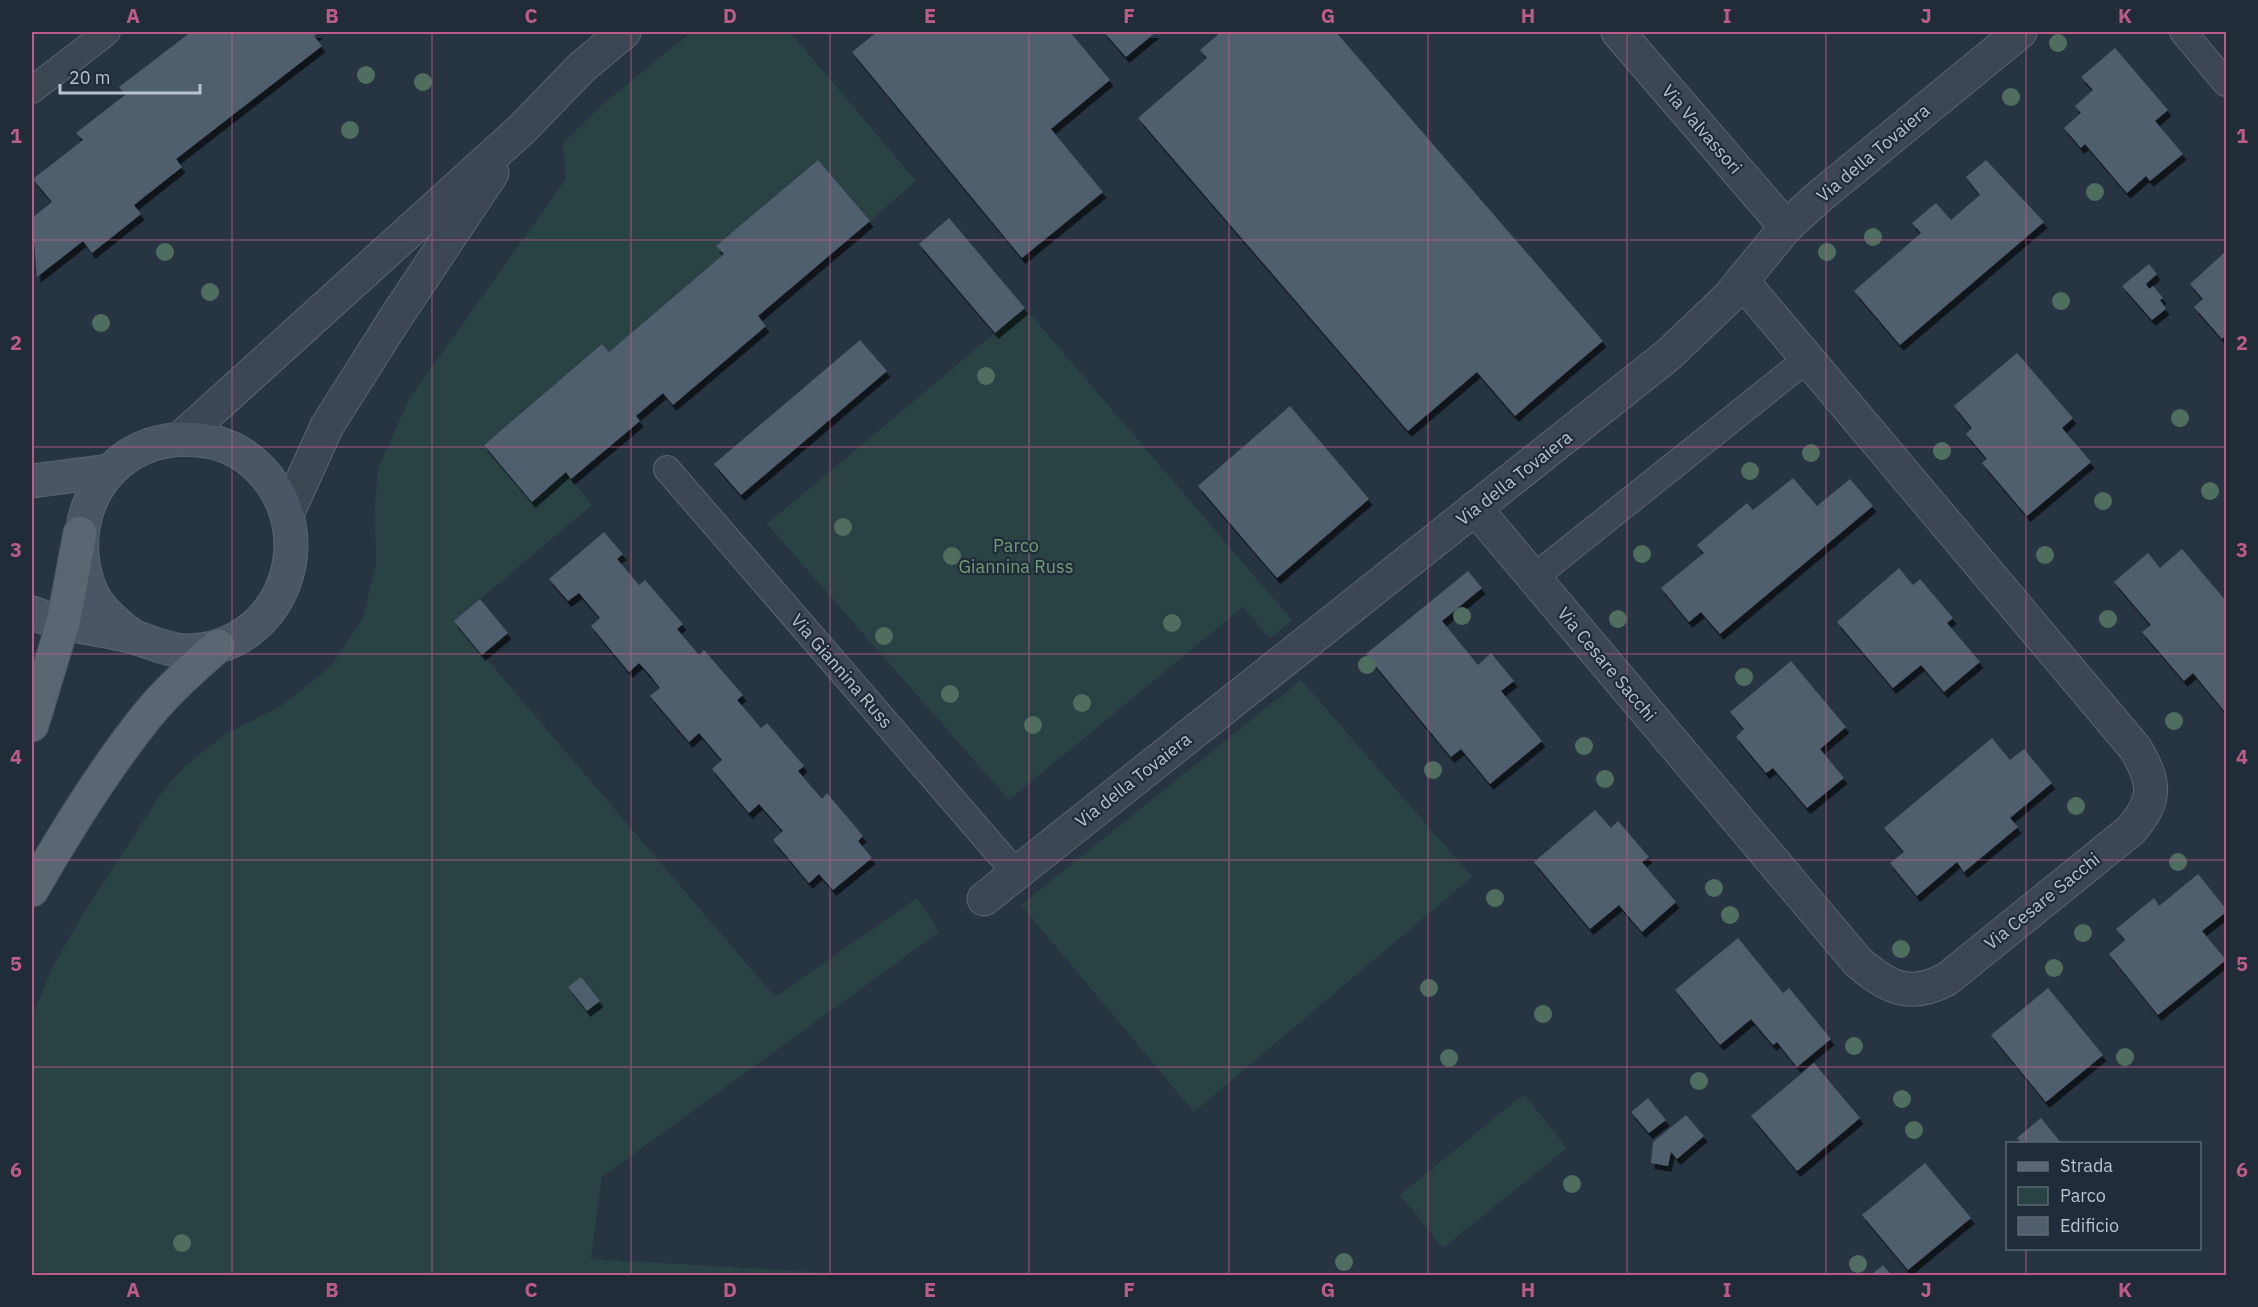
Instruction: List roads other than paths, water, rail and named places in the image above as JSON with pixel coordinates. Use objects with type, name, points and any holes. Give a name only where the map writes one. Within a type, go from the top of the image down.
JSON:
[{"type":"main road","points":[[32,890],[61,840],[146,717],[177,683],[218,646],[248,631],[272,607],[287,578],[293,546],[288,512],[272,482],[248,457],[216,442],[181,438],[155,443],[130,454],[109,471],[89,500],[80,533],[63,623],[36,712]]},
{"type":"main road","points":[[32,481],[109,471]]},
{"type":"main road","points":[[80,533],[82,568],[95,600],[116,624],[136,638]]},
{"type":"main road","points":[[32,613],[63,623],[136,638],[160,647],[186,651],[218,646]]},
{"type":"main road","points":[[32,649],[39,675],[36,712]]},
{"type":"street","points":[[181,438],[522,129],[582,67],[624,32]]},
{"type":"street","name":"Via Valvassori","points":[[1618,32],[1786,227]]},
{"type":"street","name":"Via della Tovaiera","points":[[984,899],[1668,355],[1705,321],[1742,281],[1786,227],[1820,196],[2020,32]]},
{"type":"street","points":[[288,512],[327,426],[394,320],[522,129]]},
{"type":"street","name":"Via Cesare Sacchi","points":[[1475,508],[1858,962],[1892,986],[1910,991],[1930,988],[1956,971],[2130,830],[2147,810],[2152,790],[2148,768],[2135,748],[1742,281]]},
{"type":"lane","points":[[32,90],[107,32]]},
{"type":"lane","points":[[2183,32],[2226,83]]},
{"type":"lane","points":[[1533,578],[1807,358]]},
{"type":"lane","name":"Via Giannina Russ","points":[[667,469],[1016,873]]},
{"type":"park label","name":"Parco Giannina Russ","points":[[1016,555]]}]
